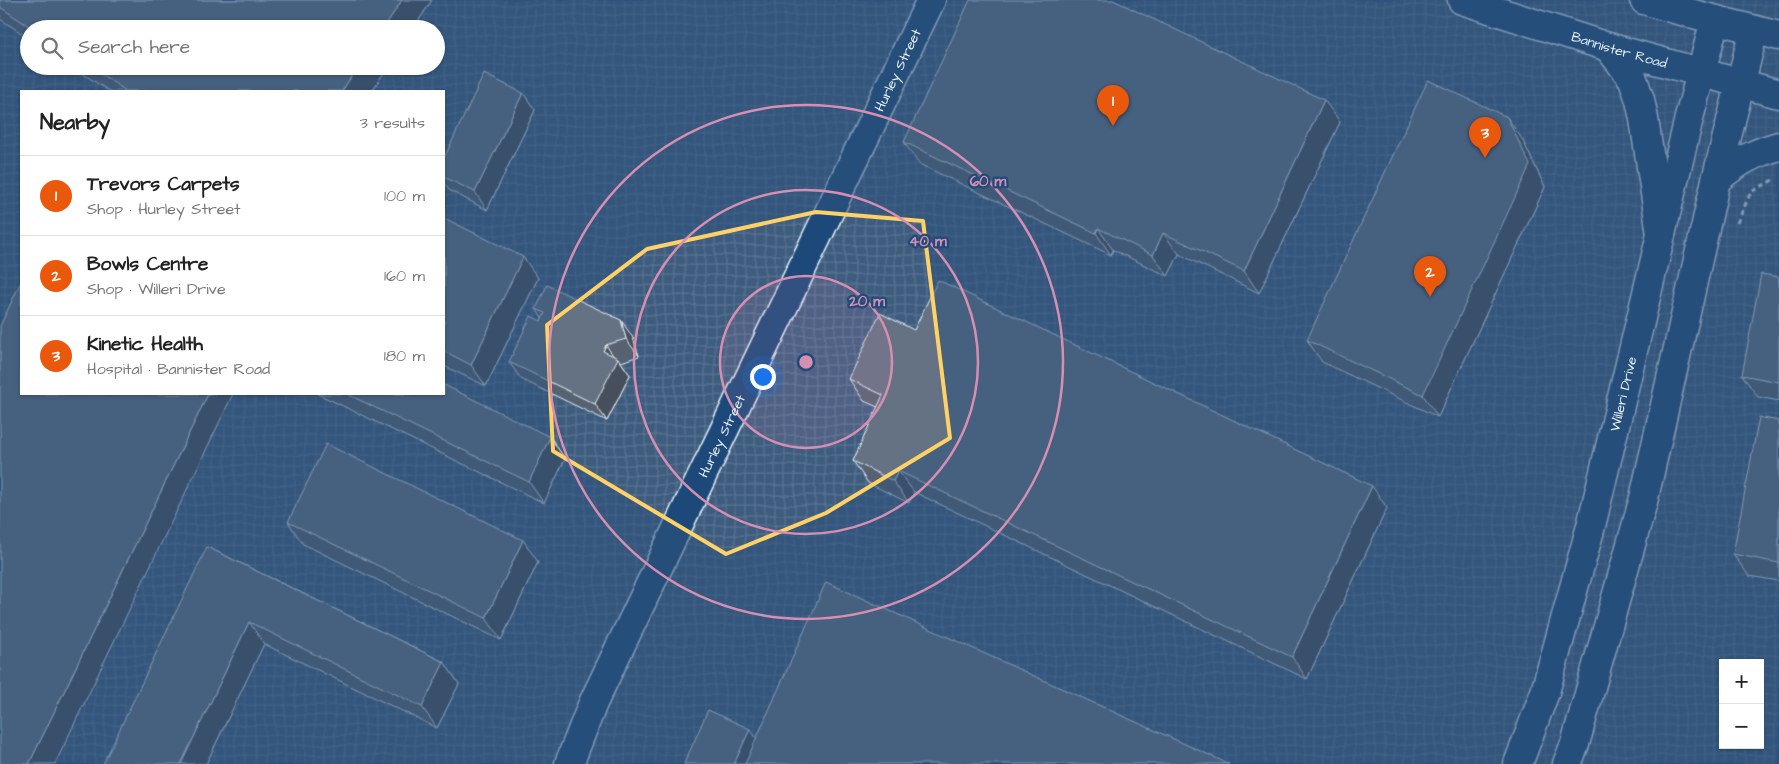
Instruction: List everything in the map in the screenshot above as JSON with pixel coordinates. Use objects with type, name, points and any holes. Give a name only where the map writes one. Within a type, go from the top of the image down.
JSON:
[{"type":"main road","name":"Hurley Street","points":[[569,764],[593,703],[931,0]]},
{"type":"main road","name":"Bannister Road","points":[[1462,0],[1608,47],[1779,94]]},
{"type":"main road","points":[[1567,764],[1575,744],[1644,498],[1716,180],[1740,84],[1766,33],[1644,0]]},
{"type":"main road","name":"Willeri Drive","points":[[1518,764],[1545,692],[1591,526],[1661,234],[1715,20]]},
{"type":"main road","points":[[1608,47],[1633,79],[1640,100],[1661,234]]},
{"type":"main road","points":[[1716,180],[1737,162],[1779,146]]},
{"type":"highlighted area","points":[[816,212],[923,221],[950,438],[826,513],[726,554],[553,451],[547,325],[647,249]]},
{"type":"shaded area","points":[[0,0],[1779,0],[1779,764],[0,764]]},
{"type":"building","points":[[0,0],[402,0],[389,20],[20,20],[0,7]]},
{"type":"building","points":[[970,0],[1113,0],[1324,100],[1244,271],[1163,233],[1153,255],[1098,228],[1096,233],[904,142]]},
{"type":"building","points":[[484,74],[523,93],[475,192],[445,177],[445,156]]},
{"type":"building","points":[[102,75],[352,75],[343,90],[125,90]]},
{"type":"building","points":[[1428,80],[1507,117],[1530,165],[1423,395],[1307,340]]},
{"type":"building","points":[[445,218],[523,257],[471,365],[445,352]]},
{"type":"building","points":[[1761,274],[1779,277],[1779,382],[1742,375]]},
{"type":"building","points":[[938,280],[1372,486],[1292,657],[898,471],[893,481],[853,461],[883,395],[849,379],[880,313],[914,330]]},
{"type":"building","points":[[20,284],[20,395],[208,395],[29,764],[0,764],[0,326]]},
{"type":"building","points":[[547,285],[621,320],[626,339],[606,345],[603,351],[618,358],[595,404],[509,362],[531,316],[541,321],[545,313],[536,309]]},
{"type":"building","points":[[445,385],[550,437],[529,482],[349,395],[445,395]]},
{"type":"building","points":[[1759,417],[1779,421],[1779,563],[1733,554]]},
{"type":"building","points":[[326,444],[523,540],[486,618],[288,522]]},
{"type":"building","points":[[207,547],[444,662],[422,707],[249,622],[181,764],[103,764]]},
{"type":"building","points":[[826,582],[1229,764],[745,764]]},
{"type":"building","points":[[708,710],[750,729],[734,764],[684,764]]},
{"type":"place","name":"Trevors Carpets","points":[[1113,126]]},
{"type":"place","name":"Kinetic Health","points":[[1485,158]]},
{"type":"place","name":"Bowls Centre","points":[[1430,297]]}]
